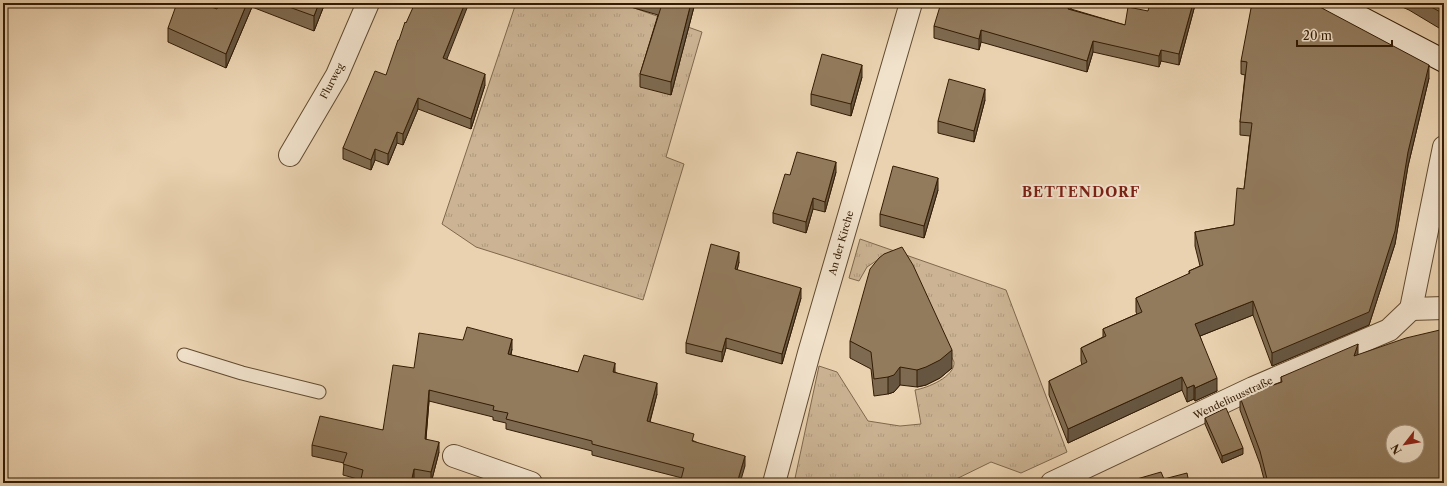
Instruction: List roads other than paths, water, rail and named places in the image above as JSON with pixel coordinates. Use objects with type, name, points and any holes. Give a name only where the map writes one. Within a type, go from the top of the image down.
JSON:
[{"type":"street","name":"Flurweg","points":[[290,155],[337,75],[368,3]]},
{"type":"street","name":"An der Kirche","points":[[774,483],[809,353],[911,3]]},
{"type":"street","points":[[1333,3],[1444,61]]},
{"type":"street","points":[[1444,148],[1411,309],[1444,308]]},
{"type":"street","name":"Wendelinusstraße","points":[[1052,483],[1253,388],[1389,330],[1411,309]]},
{"type":"street","points":[[454,456],[531,483]]},
{"type":"lane","points":[[184,355],[242,373],[319,392]]},
{"type":"district","name":"BETTENDORF","points":[[1081,192]]}]
